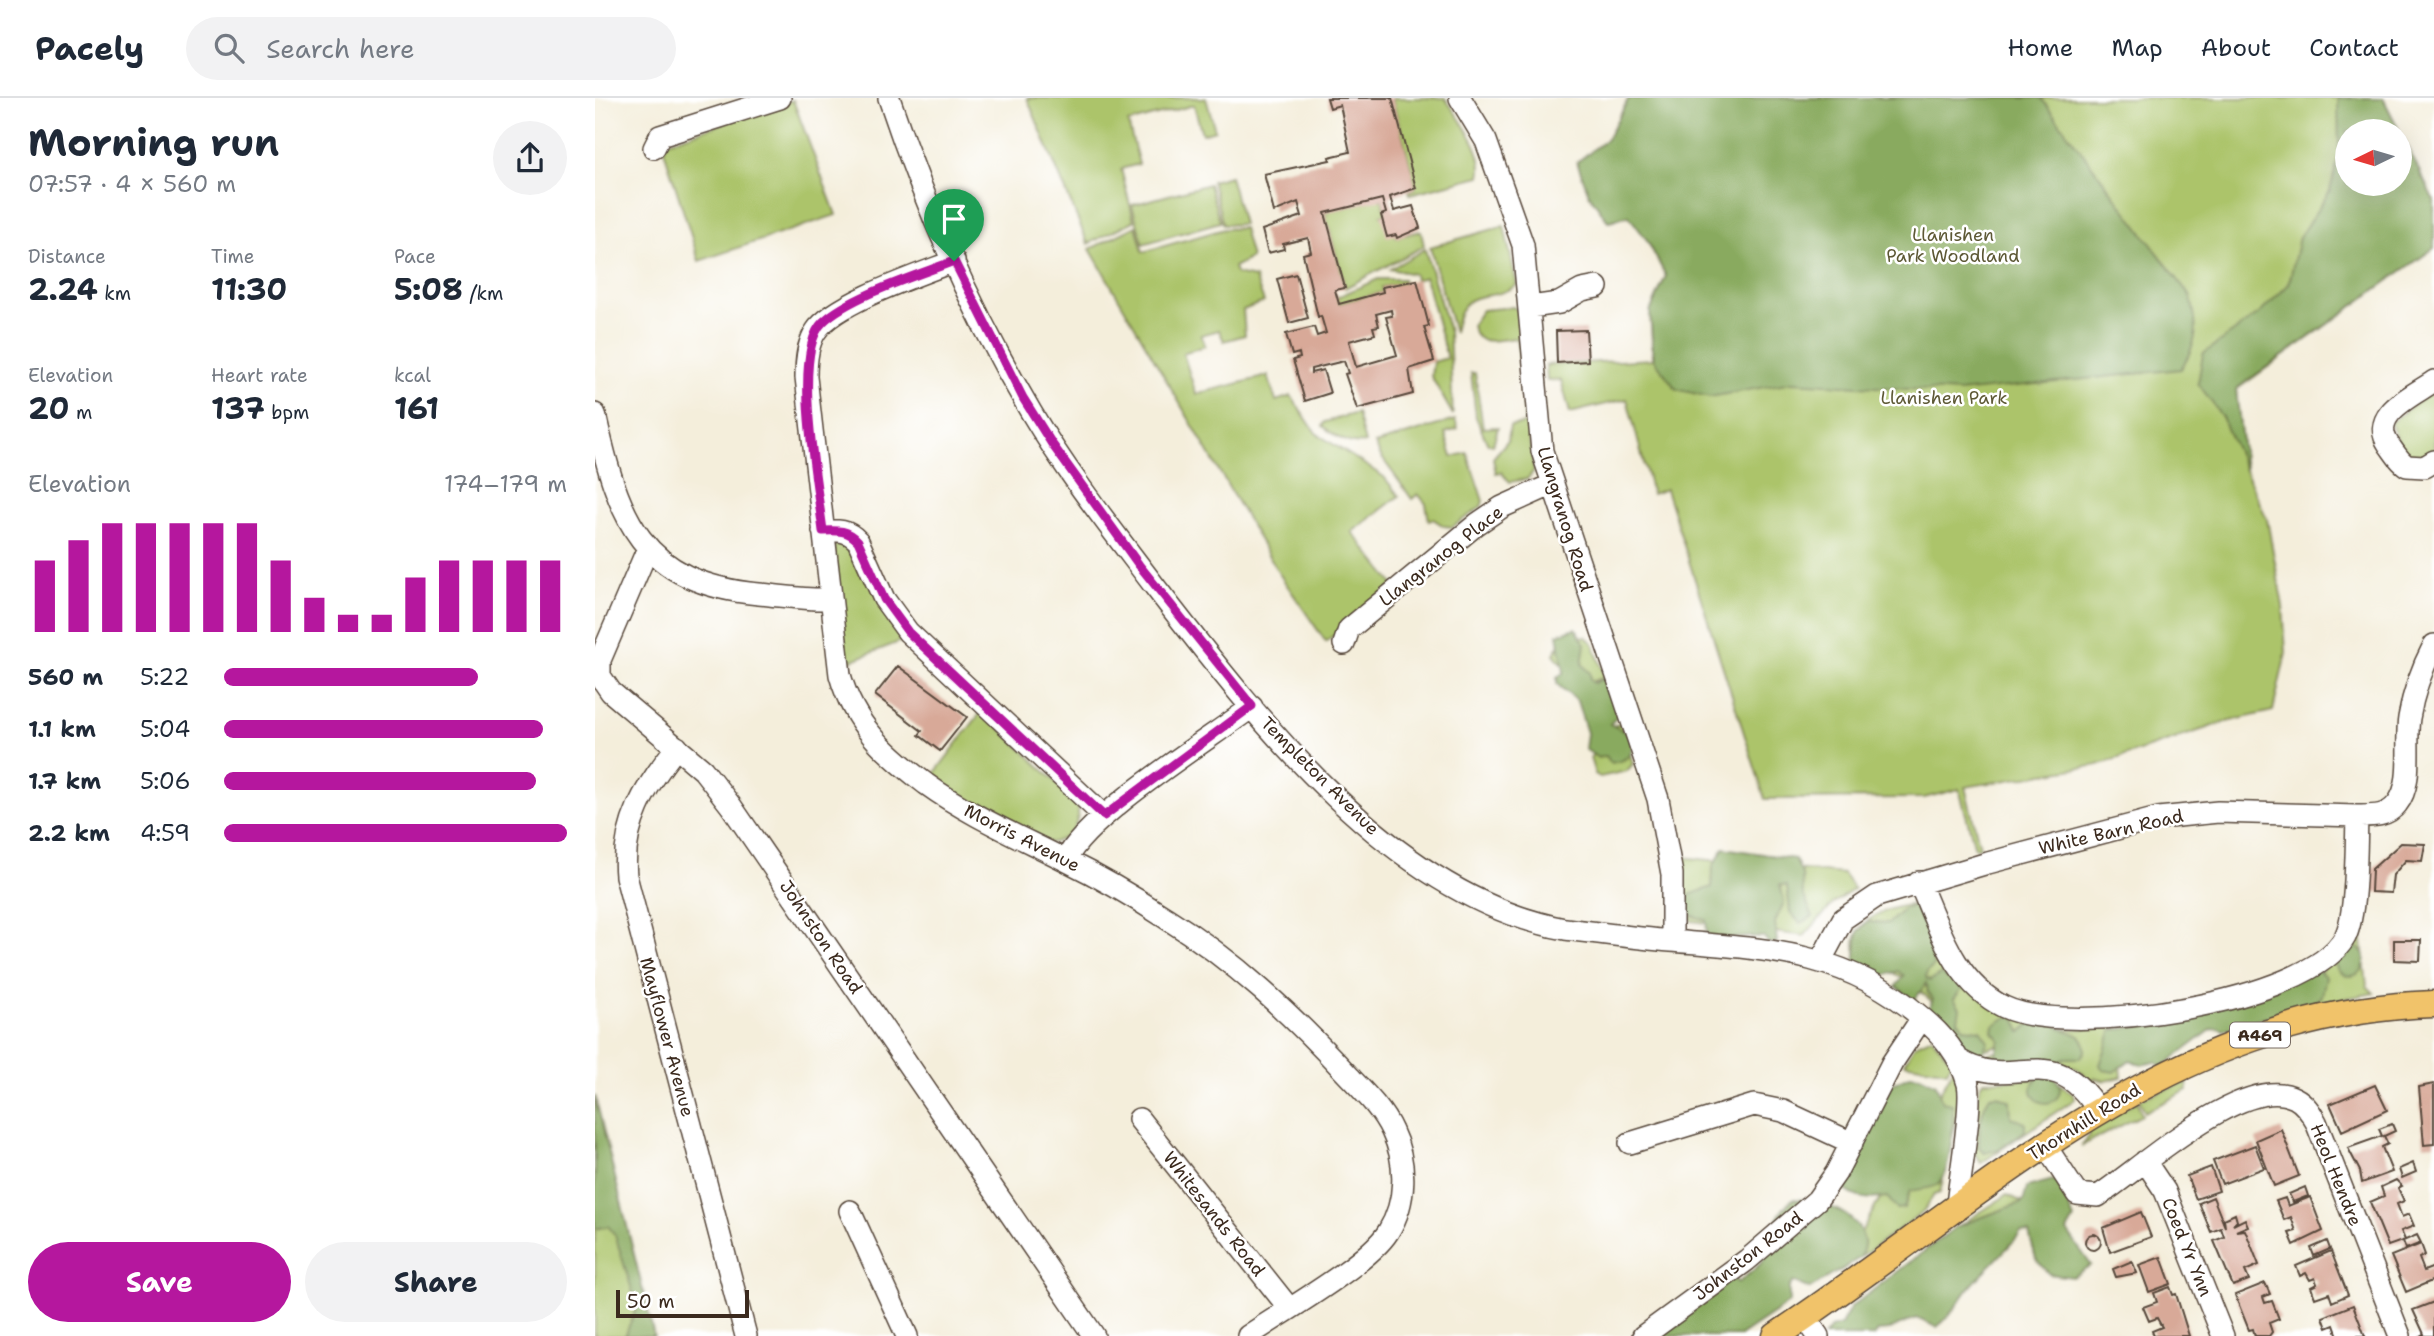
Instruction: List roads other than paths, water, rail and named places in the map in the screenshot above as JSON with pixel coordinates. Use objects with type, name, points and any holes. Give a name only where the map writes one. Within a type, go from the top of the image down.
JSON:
[{"type":"main road","name":"Thornhill Road","points":[[1776,1336],[1811,1326],[1957,1206],[2098,1110],[2196,1061],[2281,1028],[2351,1011],[2434,1004]]},
{"type":"street","points":[[654,148],[660,136],[780,98]]},
{"type":"street","name":"Templeton Avenue","points":[[889,98],[915,170],[954,261],[1023,398],[1052,444],[1147,575],[1252,706],[1362,820],[1412,861],[1499,911],[1539,925],[1672,941],[1752,947],[1821,960],[1848,970],[1887,991],[1944,1037],[1959,1060],[1968,1087],[1957,1206]]},
{"type":"street","name":"Llangranog Road","points":[[1466,100],[1486,141],[1519,232],[1531,307],[1540,437],[1551,485],[1662,813],[1672,874],[1672,941]]},
{"type":"street","name":"Morris Avenue","points":[[954,261],[844,307],[822,323],[811,340],[806,377],[829,598],[840,675],[847,700],[863,728],[906,768],[953,802],[1066,860],[1168,918],[1221,956],[1319,1044],[1386,1119],[1393,1132],[1403,1177],[1400,1206],[1391,1228],[1362,1259],[1248,1336]]},
{"type":"street","points":[[1531,307],[1554,304],[1582,290],[1597,288]]},
{"type":"street","points":[[2434,381],[2391,412],[2382,427],[2383,436],[2407,466],[2424,467],[2434,461]]},
{"type":"street","points":[[595,414],[617,497],[636,534],[648,548],[687,577],[719,589],[829,598]]},
{"type":"street","name":"Llangranog Place","points":[[1344,644],[1349,629],[1462,535],[1502,507],[1551,485]]},
{"type":"street","points":[[823,531],[837,530],[852,535],[858,541],[884,599],[908,632],[1104,816]]},
{"type":"street","name":"Johnston Road","points":[[648,548],[600,660],[600,676],[611,692],[703,770],[731,806],[1094,1336]]},
{"type":"street","name":"White Barn Road","points":[[1821,960],[1848,914],[1877,896],[2131,824],[2179,815],[2238,812],[2357,816],[2386,813],[2402,796],[2409,714],[2434,645]]},
{"type":"street","points":[[1066,860],[1081,836],[1104,816],[1252,706]]},
{"type":"street","name":"Mayflower Avenue","points":[[677,747],[657,774],[633,818],[626,844],[626,876],[746,1336]]},
{"type":"street","points":[[1919,882],[1949,952],[1980,990],[2005,1007],[2035,1017],[2058,1019],[2154,1014],[2266,987],[2327,959],[2344,939],[2349,928],[2357,816]]},
{"type":"street","name":"Johnston Road","points":[[1643,1336],[1797,1220],[1829,1185],[1892,1063],[1922,1018]]},
{"type":"street","points":[[1959,1060],[1981,1071],[2042,1070],[2066,1075],[2098,1110]]},
{"type":"street","name":"Heol Hendre","points":[[2045,1145],[2077,1194],[2098,1196],[2177,1136],[2253,1097],[2280,1094],[2294,1097],[2316,1122],[2400,1336]]},
{"type":"street","points":[[1630,1143],[1754,1105],[1783,1111],[1852,1143]]},
{"type":"street","name":"Whitesands Road","points":[[1139,1119],[1289,1308]]},
{"type":"street","name":"Coed Yr Ynn","points":[[2145,1161],[2165,1191],[2223,1336]]},
{"type":"street","points":[[850,1211],[907,1336]]},
{"type":"park label","name":"Llanishen Park Woodland","points":[[1953,245]]},
{"type":"park label","name":"Llanishen Park","points":[[1944,398]]}]
